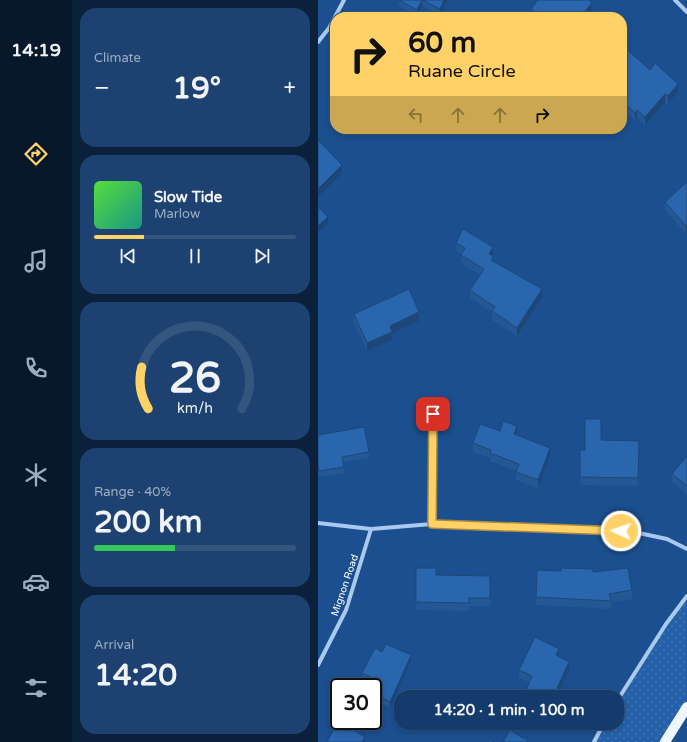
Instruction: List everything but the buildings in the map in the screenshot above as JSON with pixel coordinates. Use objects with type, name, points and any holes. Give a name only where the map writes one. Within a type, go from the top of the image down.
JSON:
[{"type":"main road","points":[[665,742],[687,707]]},
{"type":"street","points":[[338,12],[344,0]]},
{"type":"street","points":[[675,0],[687,12]]},
{"type":"street","points":[[318,42],[330,26]]},
{"type":"street","points":[[432,524],[433,414]]},
{"type":"street","points":[[318,523],[371,529],[432,524],[634,532],[667,539],[687,549]]},
{"type":"street","name":"Mignon Road","points":[[318,665],[346,610],[371,529]]},
{"type":"street","points":[[624,690],[666,624],[687,596]]},
{"type":"street","points":[[594,742],[600,730]]},
{"type":"shaded area","points":[[687,596],[687,707],[665,742],[594,742],[600,730],[624,730],[624,690]]},
{"type":"route","points":[[433,414],[432,524],[621,531]]}]
